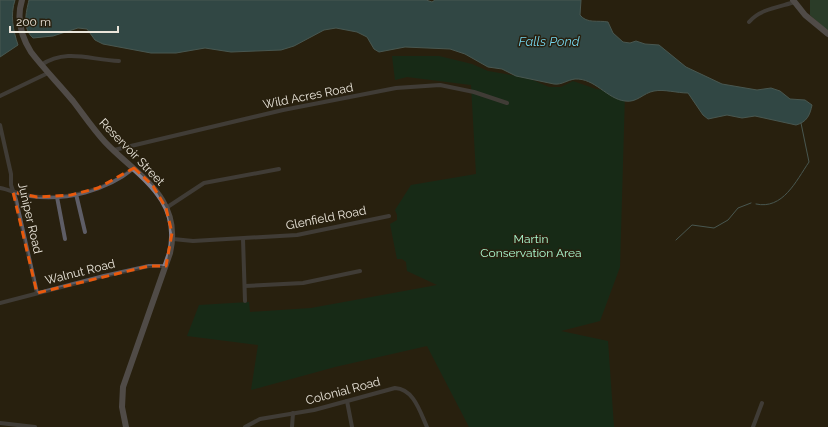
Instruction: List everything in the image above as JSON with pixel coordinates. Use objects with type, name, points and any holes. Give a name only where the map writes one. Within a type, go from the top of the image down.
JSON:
[{"type":"street","name":"Reservoir Street","points":[[22,0],[20,16],[21,33],[31,52],[114,150],[153,186],[166,208],[173,240],[166,266],[125,379],[122,407],[126,427]]},
{"type":"street","points":[[749,22],[755,15],[761,12],[794,1],[805,15],[828,34]]},
{"type":"street","points":[[41,65],[59,56],[119,61]]},
{"type":"street","points":[[0,96],[48,73]]},
{"type":"street","name":"Wild Acres Road","points":[[114,150],[283,110],[403,87],[440,85],[474,92],[507,103]]},
{"type":"street","name":"Juniper Road","points":[[0,125],[11,174],[10,182],[37,293]]},
{"type":"street","points":[[0,188],[30,196],[57,197],[76,194],[112,182],[134,168]]},
{"type":"street","points":[[166,208],[204,182],[279,169]]},
{"type":"street","points":[[76,194],[85,232]]},
{"type":"street","points":[[57,197],[65,239]]},
{"type":"street","name":"Glenfield Road","points":[[173,240],[297,236],[389,216]]},
{"type":"street","points":[[243,238],[245,301]]},
{"type":"street","name":"Walnut Road","points":[[0,303],[149,266],[166,266]]},
{"type":"street","points":[[245,286],[303,283],[360,271]]},
{"type":"street","name":"Colonial Road","points":[[245,427],[260,418],[314,410],[391,388],[401,389],[413,398],[427,427]]},
{"type":"street","points":[[347,400],[352,427]]},
{"type":"street","points":[[753,427],[762,403]]},
{"type":"street","points":[[292,427],[293,413]]},
{"type":"street","points":[[0,423],[35,427]]},
{"type":"highlighted area","points":[[134,168],[153,186],[166,208],[172,233],[166,266],[149,266],[37,293],[13,192],[37,197],[71,195],[98,188]]},
{"type":"green space","points":[[810,0],[828,0],[828,31],[810,15]]},
{"type":"green space","name":"Martin Conservation Area","points":[[392,56],[439,56],[472,64],[488,71],[528,78],[549,87],[561,87],[573,81],[596,89],[625,93],[620,267],[600,321],[561,331],[608,341],[614,427],[469,427],[427,346],[335,367],[251,390],[258,345],[187,336],[199,305],[249,302],[250,312],[311,308],[437,285],[407,271],[406,262],[402,259],[397,259],[390,224],[397,220],[395,210],[411,185],[476,174],[471,85],[407,77],[395,80]]},
{"type":"water","points":[[0,0],[15,0],[13,6],[13,22],[18,45],[0,57]]},
{"type":"water","name":"Falls Pond","points":[[29,0],[426,0],[432,2],[435,0],[581,0],[580,15],[583,18],[589,21],[608,22],[613,33],[623,42],[630,43],[636,41],[645,44],[659,45],[686,67],[722,84],[757,90],[771,88],[780,91],[790,99],[805,100],[812,105],[807,118],[803,122],[796,125],[755,116],[742,118],[727,115],[708,119],[703,115],[688,93],[662,90],[654,91],[633,101],[625,101],[612,97],[589,82],[575,79],[560,84],[554,84],[516,76],[502,69],[488,67],[465,54],[450,49],[405,47],[379,52],[374,49],[367,37],[357,32],[336,28],[324,30],[294,46],[281,50],[231,52],[205,48],[176,53],[151,53],[103,44],[95,40],[87,29],[78,28],[53,36],[33,38],[27,30],[26,25]]},
{"type":"waterway","points":[[756,204],[765,205],[774,203],[781,198],[794,185],[809,162],[801,123]]},
{"type":"waterway","points":[[676,240],[692,225],[714,228],[728,220],[738,208],[751,203]]}]
